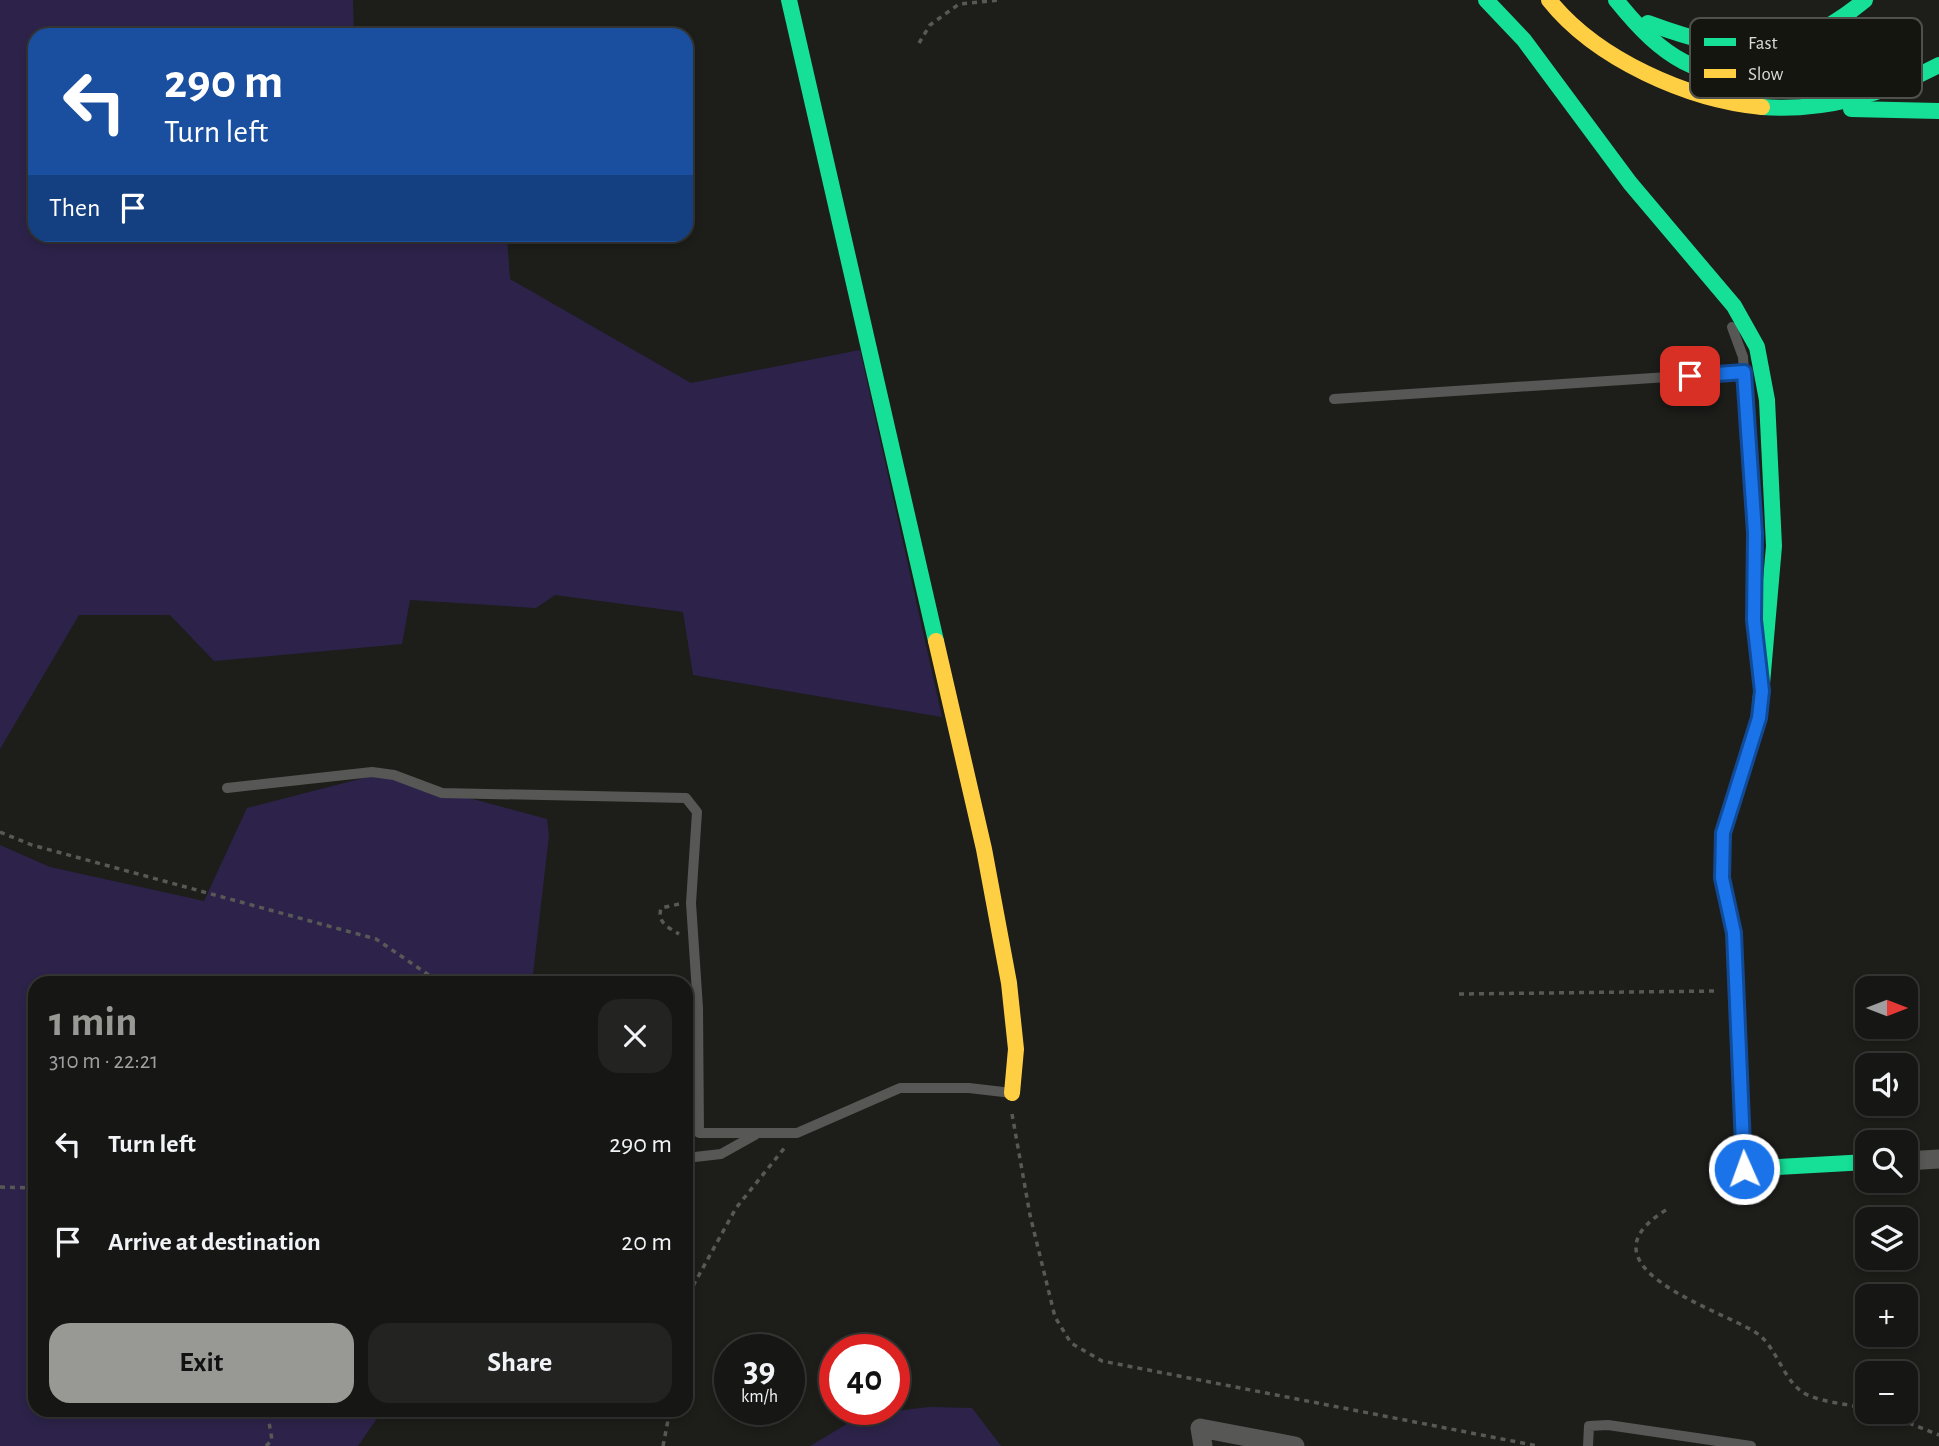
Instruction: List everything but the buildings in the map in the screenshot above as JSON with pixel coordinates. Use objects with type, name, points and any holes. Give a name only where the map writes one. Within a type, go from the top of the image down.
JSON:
[{"type":"main road","points":[[789,0],[984,849],[1009,982],[1016,1049],[1012,1093]]},
{"type":"main road","points":[[1486,0],[1524,40],[1630,183],[1734,306],[1757,347],[1767,400],[1774,546],[1759,718],[1723,833],[1722,878],[1734,933],[1744,1169],[1855,1164]]},
{"type":"main road","points":[[1549,0],[1566,22],[1587,38],[1662,81],[1690,92]]},
{"type":"main road","points":[[1616,0],[1628,15],[1679,61],[1690,65]]},
{"type":"main road","points":[[1846,18],[1865,0]]},
{"type":"main road","points":[[1628,15],[1690,39]]},
{"type":"main road","points":[[1922,75],[1939,65]]},
{"type":"main road","points":[[1707,98],[1770,108],[1939,111]]},
{"type":"main road","points":[[1770,108],[1848,98]]},
{"type":"street","points":[[1918,1160],[1939,1159]]},
{"type":"street","points":[[1203,1446],[1200,1428],[1295,1446]]},
{"type":"lane","points":[[1690,254],[1722,310]]},
{"type":"lane","points":[[1729,321],[1743,357],[1755,533],[1754,620],[1762,691]]},
{"type":"lane","points":[[1334,399],[1744,372]]},
{"type":"lane","points":[[227,788],[372,772],[394,775],[442,793],[686,798],[697,812],[691,903],[695,943],[699,1133],[797,1133],[900,1088],[969,1088],[1012,1093]]},
{"type":"lane","points":[[693,1157],[721,1154],[756,1135]]},
{"type":"lane","points":[[1588,1446],[1589,1426],[1608,1425],[1751,1446]]},
{"type":"path","points":[[919,43],[930,25],[959,4],[999,0]]},
{"type":"path","points":[[0,832],[32,845],[376,939],[430,976]]},
{"type":"path","points":[[691,903],[661,908],[659,916],[661,922],[695,943]]},
{"type":"path","points":[[1460,994],[1737,991]]},
{"type":"path","points":[[1012,1093],[1011,1105],[1030,1215],[1055,1317],[1071,1343],[1102,1361],[1538,1446]]},
{"type":"path","points":[[693,1289],[736,1208],[797,1133]]},
{"type":"path","points":[[0,1187],[28,1188]]},
{"type":"path","points":[[1666,1210],[1647,1221],[1639,1234],[1635,1249],[1639,1261],[1651,1276],[1669,1289],[1758,1334],[1777,1356],[1791,1381],[1808,1396],[1855,1406]]},
{"type":"path","points":[[266,1446],[272,1440],[268,1417]]},
{"type":"path","points":[[663,1446],[669,1417]]},
{"type":"path","points":[[1911,1424],[1939,1435]]},
{"type":"shaded area","points":[[0,0],[353,0],[354,28],[28,28],[28,242],[507,242],[510,279],[691,383],[860,350],[942,717],[693,675],[683,612],[555,595],[536,608],[410,600],[402,644],[214,661],[170,615],[79,615],[0,749]]},
{"type":"shaded area","points":[[379,774],[547,819],[549,835],[533,976],[28,976],[28,1417],[378,1417],[358,1446],[0,1446],[0,845],[50,867],[204,901],[247,808]]},
{"type":"shaded area","points":[[972,1408],[1001,1446],[810,1446],[845,1425],[910,1425],[910,1409]]},
{"type":"traffic: fast","points":[[789,0],[936,641]]},
{"type":"traffic: fast","points":[[1486,0],[1524,40],[1630,183],[1734,306],[1757,347],[1767,400],[1774,546],[1759,718],[1734,799]]},
{"type":"traffic: fast","points":[[1616,0],[1651,38],[1690,64]]},
{"type":"traffic: fast","points":[[1841,18],[1865,0]]},
{"type":"traffic: fast","points":[[1648,23],[1690,37]]},
{"type":"traffic: fast","points":[[1922,73],[1939,65]]},
{"type":"traffic: fast","points":[[1762,107],[1808,107],[1856,98]]},
{"type":"traffic: fast","points":[[1851,109],[1939,111]]},
{"type":"traffic: fast","points":[[1738,1026],[1744,1169],[1855,1163]]},
{"type":"traffic: slow","points":[[1549,0],[1592,41],[1618,58],[1645,73],[1690,91]]},
{"type":"traffic: slow","points":[[1713,98],[1762,107]]},
{"type":"traffic: slow","points":[[936,641],[984,849],[1009,983],[1016,1049],[1012,1093]]},
{"type":"traffic: slow","points":[[1734,799],[1723,833],[1722,878],[1734,933],[1738,1026]]},
{"type":"route","points":[[1690,376],[1744,372],[1746,399],[1755,533],[1756,659],[1762,691],[1759,718],[1723,833],[1722,878],[1734,933],[1744,1169]]}]
